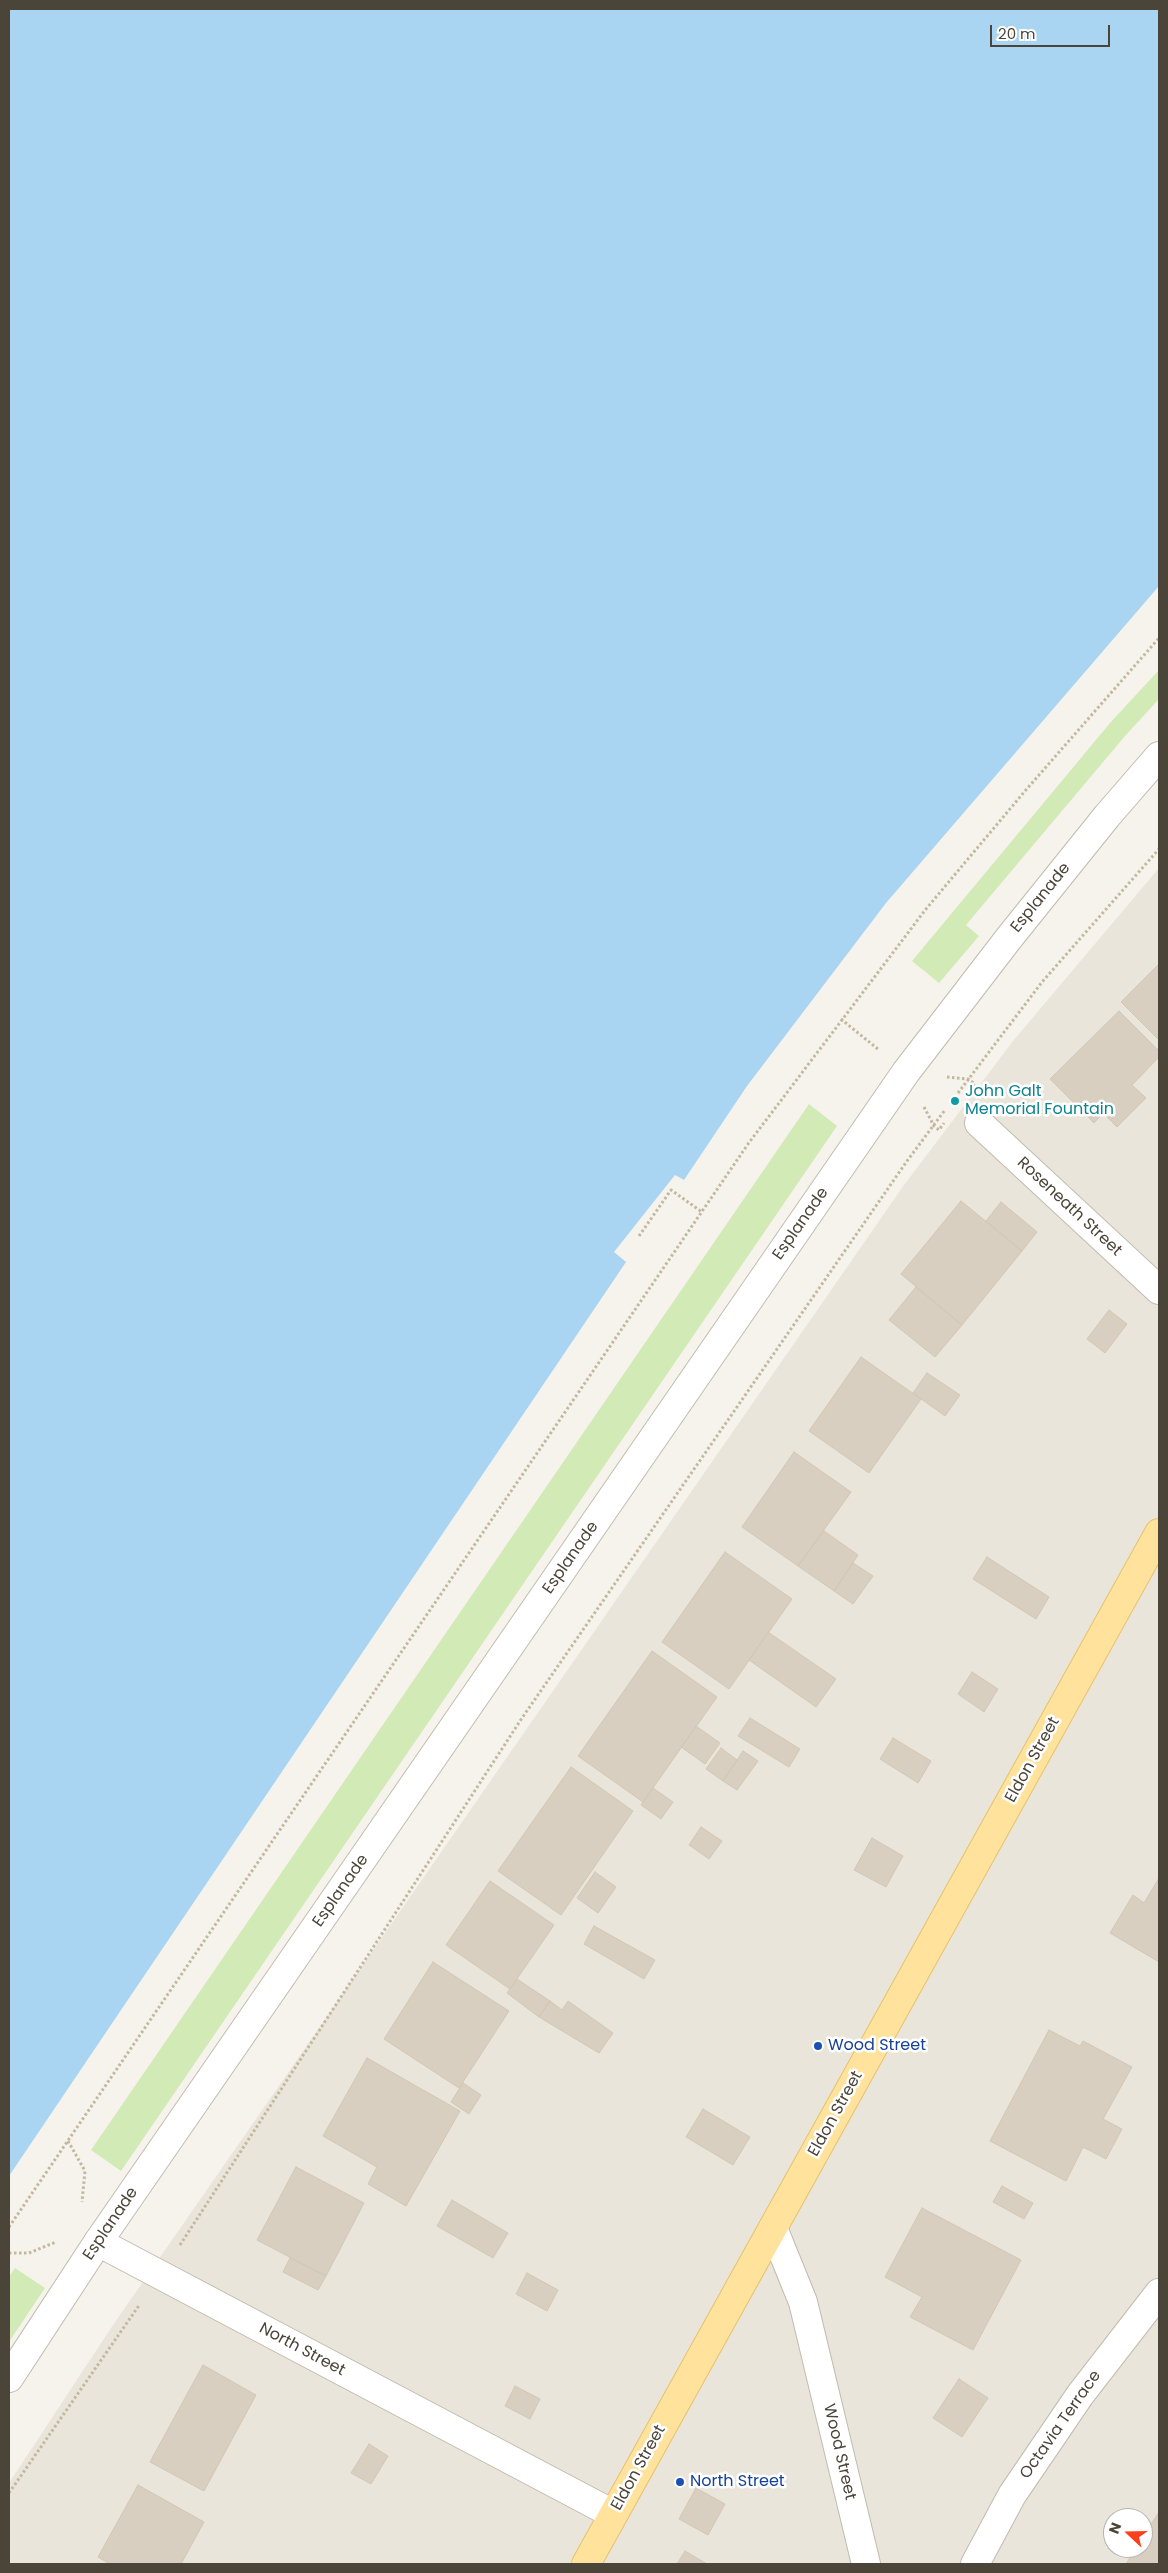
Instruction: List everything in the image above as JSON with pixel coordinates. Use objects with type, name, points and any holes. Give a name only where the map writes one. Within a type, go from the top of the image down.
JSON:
[{"type":"main road","name":"Eldon Street","points":[[586,2564],[1159,1533]]},
{"type":"street","name":"Esplanade","points":[[9,2378],[98,2242],[906,1072],[1009,938],[1101,824],[1159,756]]},
{"type":"street","name":"Roseneath Street","points":[[979,1123],[1159,1290]]},
{"type":"street","name":"Wood Street","points":[[773,2228],[803,2302],[866,2564]]},
{"type":"street","name":"North Street","points":[[98,2242],[613,2514]]},
{"type":"street","name":"Octavia Terrace","points":[[975,2564],[1012,2496],[1080,2395],[1159,2293]]},
{"type":"path","points":[[9,2227],[748,1144],[926,909],[1025,791],[1159,638]]},
{"type":"path","points":[[957,1094],[1042,982],[1159,849]]},
{"type":"path","points":[[841,1019],[906,1072]]},
{"type":"path","points":[[9,2493],[161,2275],[522,1718],[907,1162],[951,1102]]},
{"type":"path","points":[[639,1236],[671,1190],[702,1212]]},
{"type":"path","points":[[68,2141],[85,2171],[82,2201],[78,2210]]},
{"type":"path","points":[[9,2253],[29,2253],[56,2242],[61,2237]]},
{"type":"shaded area","points":[[1159,868],[1159,2564],[9,2564],[9,2483],[113,2325],[904,1185],[1013,1041]]},
{"type":"green space","points":[[1159,670],[1159,699],[1125,736],[966,925],[979,936],[939,983],[912,961],[1110,723]]},
{"type":"green space","points":[[809,1104],[837,1126],[121,2171],[91,2150]]},
{"type":"green space","points":[[15,2268],[45,2288],[9,2342],[9,2277]]},
{"type":"water","points":[[9,9],[1159,9],[1159,586],[886,903],[747,1086],[684,1180],[675,1175],[614,1252],[626,1262],[9,2176]]},
{"type":"building","points":[[1159,964],[1159,1040],[1121,1002]]},
{"type":"building","points":[[1119,1011],[1159,1051],[1159,1057],[1132,1085],[1146,1098],[1117,1127],[1103,1113],[1094,1123],[1050,1079]]},
{"type":"building","points":[[961,1201],[1022,1251],[962,1325],[901,1274]]},
{"type":"building","points":[[1001,1202],[1037,1232],[1022,1251],[986,1221]]},
{"type":"building","points":[[916,1287],[962,1325],[935,1357],[889,1320]]},
{"type":"building","points":[[1109,1310],[1127,1324],[1105,1353],[1087,1339]]},
{"type":"building","points":[[861,1357],[921,1399],[869,1473],[809,1431]]},
{"type":"building","points":[[927,1373],[960,1395],[945,1416],[913,1393]]},
{"type":"building","points":[[794,1452],[851,1492],[798,1566],[742,1527]]},
{"type":"building","points":[[824,1531],[858,1555],[834,1591],[798,1566]]},
{"type":"building","points":[[725,1552],[792,1599],[729,1689],[662,1642]]},
{"type":"building","points":[[987,1557],[1049,1597],[1036,1619],[973,1579]]},
{"type":"building","points":[[853,1563],[873,1576],[853,1604],[834,1591]]},
{"type":"building","points":[[768,1632],[836,1679],[816,1707],[749,1660]]},
{"type":"building","points":[[652,1651],[717,1697],[643,1802],[578,1756]]},
{"type":"building","points":[[972,1672],[998,1689],[984,1712],[958,1694]]},
{"type":"building","points":[[750,1718],[800,1749],[789,1767],[738,1736]]},
{"type":"building","points":[[696,1726],[720,1743],[705,1764],[681,1747]]},
{"type":"building","points":[[893,1738],[931,1761],[918,1783],[880,1759]]},
{"type":"building","points":[[721,1748],[737,1760],[723,1781],[706,1769]]},
{"type":"building","points":[[743,1751],[758,1761],[737,1790],[723,1781]]},
{"type":"building","points":[[571,1767],[633,1811],[561,1915],[498,1871]]},
{"type":"building","points":[[653,1788],[673,1802],[661,1819],[641,1805]]},
{"type":"building","points":[[701,1827],[722,1841],[709,1859],[689,1845]]},
{"type":"building","points":[[872,1838],[903,1856],[886,1887],[854,1870]]},
{"type":"building","points":[[595,1872],[616,1887],[598,1913],[577,1898]]},
{"type":"building","points":[[1159,1878],[1159,1962],[1110,1933],[1133,1895],[1144,1903]]},
{"type":"building","points":[[490,1881],[554,1925],[510,1989],[446,1945]]},
{"type":"building","points":[[594,1926],[655,1960],[644,1979],[584,1944]]},
{"type":"building","points":[[433,1962],[509,2011],[459,2088],[384,2039]]},
{"type":"building","points":[[517,1979],[550,2001],[539,2017],[507,1993]]},
{"type":"building","points":[[550,2001],[562,2010],[568,2001],[613,2033],[599,2053],[539,2017]]},
{"type":"building","points":[[1049,2030],[1080,2046],[1083,2041],[1132,2067],[1103,2119],[1122,2129],[1106,2159],[1083,2147],[1066,2181],[990,2141]]},
{"type":"building","points":[[367,2058],[460,2111],[406,2206],[368,2184],[377,2167],[323,2136]]},
{"type":"building","points":[[463,2083],[481,2095],[469,2114],[451,2102]]},
{"type":"building","points":[[703,2109],[750,2137],[733,2165],[686,2137]]},
{"type":"building","points":[[296,2167],[364,2203],[326,2276],[257,2240]]},
{"type":"building","points":[[1002,2186],[1033,2203],[1024,2219],[993,2202]]},
{"type":"building","points":[[452,2200],[508,2233],[493,2258],[437,2226]]},
{"type":"building","points":[[922,2208],[1021,2260],[973,2350],[910,2317],[922,2297],[885,2277]]},
{"type":"building","points":[[290,2258],[326,2276],[318,2290],[283,2272]]},
{"type":"building","points":[[527,2273],[558,2290],[547,2311],[516,2294]]},
{"type":"building","points":[[203,2365],[256,2395],[204,2491],[150,2462]]},
{"type":"building","points":[[959,2379],[988,2398],[962,2437],[933,2418]]},
{"type":"building","points":[[515,2386],[540,2399],[530,2419],[505,2406]]},
{"type":"building","points":[[369,2444],[388,2456],[371,2484],[351,2473]]},
{"type":"building","points":[[138,2485],[204,2522],[181,2564],[110,2564],[98,2557]]},
{"type":"building","points":[[696,2488],[725,2504],[708,2535],[679,2519]]},
{"type":"building","points":[[1159,2512],[1159,2564],[1126,2564],[1130,2558],[1153,2558],[1153,2521]]},
{"type":"building","points":[[685,2551],[707,2564],[677,2564]]},
{"type":"place","name":"John Galt Memorial Fountain","points":[[955,1101]]},
{"type":"place","name":"Wood Street","points":[[818,2046]]},
{"type":"place","name":"North Street","points":[[680,2482]]}]
